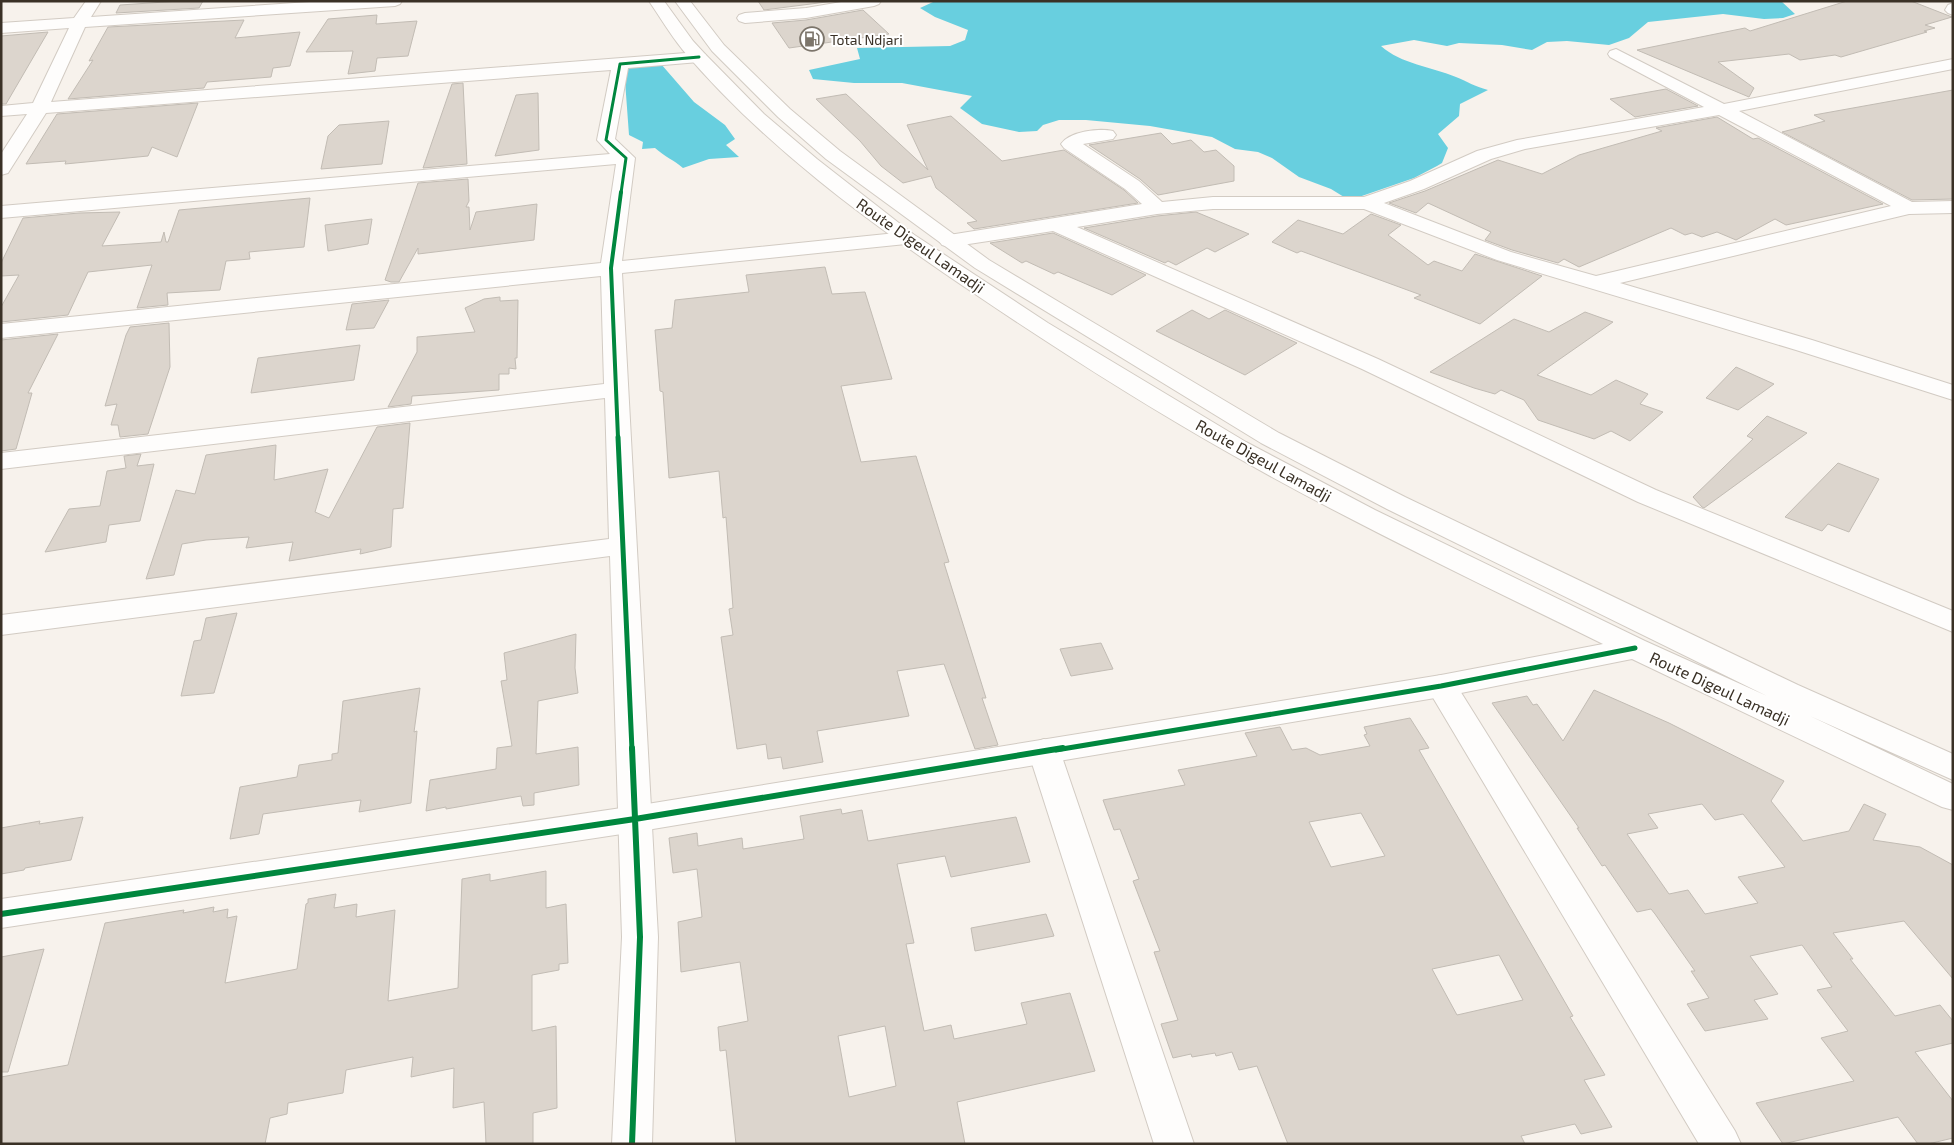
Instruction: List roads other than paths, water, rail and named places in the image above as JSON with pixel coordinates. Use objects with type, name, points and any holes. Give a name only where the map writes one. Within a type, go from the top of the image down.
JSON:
[{"type":"street","points":[[1,170],[40,108],[79,23],[94,1]]},
{"type":"street","points":[[1,28],[395,1]]},
{"type":"street","name":"Route Digeul Lamadji","points":[[656,1],[687,44],[699,57],[766,125],[810,163],[906,238],[1040,328],[1237,447],[1366,516],[1635,648],[1953,798]]},
{"type":"street","points":[[682,1],[718,48],[784,113],[833,155],[982,264],[1066,316],[1270,438],[1404,507],[1787,693],[1953,768]]},
{"type":"street","points":[[745,18],[806,13],[874,1]]},
{"type":"street","points":[[1616,54],[1910,208]]},
{"type":"street","points":[[1,111],[699,57]]},
{"type":"street","points":[[620,64],[606,140],[626,158]]},
{"type":"street","points":[[1366,204],[1417,185],[1484,155],[1523,144],[1724,109],[1953,64]]},
{"type":"street","points":[[1107,135],[1079,139],[1070,144],[1132,185],[1157,208]]},
{"type":"street","points":[[1,212],[626,158]]},
{"type":"street","points":[[626,158],[611,268],[640,937],[632,1144]]},
{"type":"street","points":[[950,241],[1157,208],[1213,202],[1366,204],[1504,256],[1804,345],[1953,393]]},
{"type":"street","points":[[1594,283],[1910,208],[1953,207]]},
{"type":"street","points":[[1055,224],[1370,364],[1647,496],[1953,622]]},
{"type":"street","points":[[1,331],[906,238]]},
{"type":"street","points":[[1,461],[616,390]]},
{"type":"street","points":[[1,626],[623,546]]},
{"type":"street","points":[[1,914],[636,819],[1441,686],[1635,648]]},
{"type":"street","points":[[1441,686],[1721,1144]]},
{"type":"street","points":[[1044,751],[1174,1144]]},
{"type":"water","points":[[1781,1],[1795,14],[1783,18],[1764,19],[1723,14],[1648,22],[1629,38],[1609,45],[1567,41],[1547,42],[1532,50],[1502,45],[1459,43],[1447,46],[1414,40],[1381,46],[1407,61],[1488,90],[1460,104],[1459,116],[1438,134],[1448,148],[1442,163],[1414,178],[1356,198],[1344,197],[1331,189],[1299,177],[1272,158],[1258,152],[1235,149],[1212,137],[1150,126],[1086,120],[1059,120],[1043,125],[1037,131],[1019,132],[982,124],[960,108],[972,96],[902,83],[854,83],[813,79],[809,70],[860,59],[857,48],[950,46],[965,40],[968,30],[935,17],[920,8],[933,2]]},
{"type":"water","points":[[661,64],[694,102],[725,125],[735,139],[726,145],[739,157],[709,159],[683,168],[655,148],[642,149],[643,142],[629,135],[624,67]]},
{"type":"place","name":"Total Ndjari","points":[[812,39]]}]
